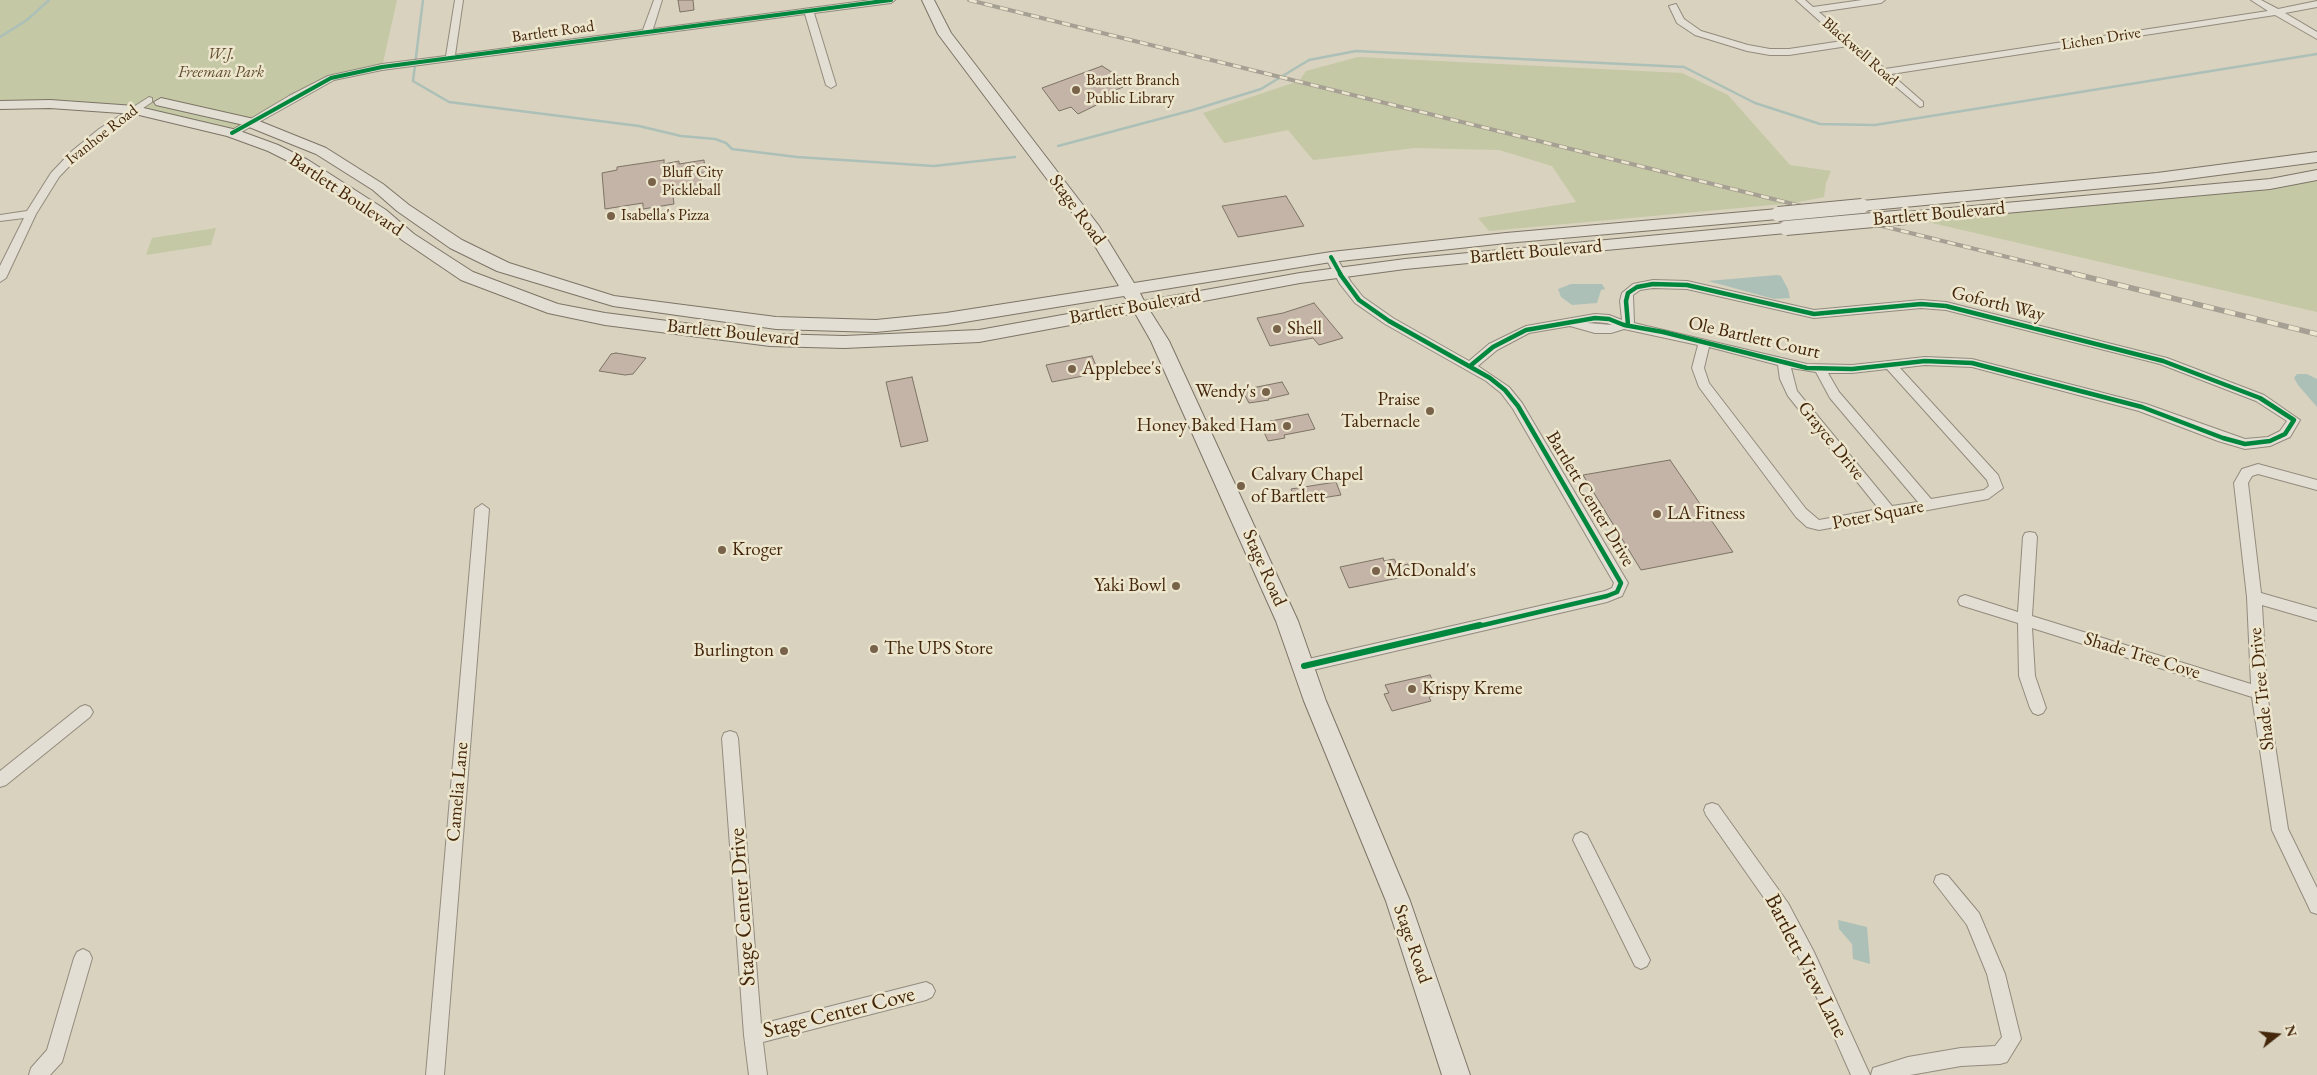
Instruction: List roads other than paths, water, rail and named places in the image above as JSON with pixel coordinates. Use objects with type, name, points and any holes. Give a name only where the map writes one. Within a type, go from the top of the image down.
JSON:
[{"type":"main road","name":"Stage Road","points":[[928,0],[945,34],[1093,228],[1160,340],[1287,621],[1316,702],[1398,900],[1456,1075]]},
{"type":"main road","name":"Bartlett Boulevard","points":[[0,92],[87,94],[149,100],[249,122],[321,151],[378,187],[456,244],[503,267],[613,301],[776,323],[876,326],[937,320],[1331,257],[1506,238],[1782,221],[1906,217],[2270,184],[2317,175]]},
{"type":"main road","name":"Bartlett Boulevard","points":[[0,105],[50,104],[135,110],[232,133],[273,148],[303,163],[380,213],[408,237],[467,276],[554,309],[605,318],[770,340],[844,342],[978,336],[1300,278],[1405,264],[1782,221],[1862,206],[2157,178],[2317,157]]},
{"type":"main road","points":[[303,163],[321,151]]},
{"type":"main road","points":[[408,237],[428,225]]},
{"type":"street","points":[[450,58],[459,0]]},
{"type":"street","points":[[647,32],[658,0]]},
{"type":"street","name":"Bartlett Road","points":[[232,133],[331,78],[382,67],[891,0]]},
{"type":"street","name":"Blackwell Road","points":[[1800,0],[1920,104]]},
{"type":"street","points":[[1811,10],[1880,0]]},
{"type":"street","points":[[2255,0],[2317,36]]},
{"type":"street","name":"Lichen Drive","points":[[1884,72],[2277,12],[2317,4]]},
{"type":"street","points":[[1673,6],[1680,21],[1698,33],[1747,48],[1770,52],[1789,52],[1850,44]]},
{"type":"street","points":[[810,12],[831,85]]},
{"type":"street","name":"Ivanhoe Road","points":[[0,278],[45,188],[64,164],[103,131],[149,100]]},
{"type":"street","points":[[0,218],[31,214]]},
{"type":"street","name":"Bartlett Center Drive","points":[[1304,666],[1607,596],[1617,592],[1621,587],[1620,578],[1518,406],[1496,383],[1470,366],[1388,321],[1364,304],[1338,273],[1331,257]]},
{"type":"street","name":"Goforth Way","points":[[1626,325],[1628,293],[1637,287],[1653,284],[1687,285],[1814,314],[1921,304],[1946,306],[2163,361],[2260,398],[2294,420]]},
{"type":"street","name":"Ole Bartlett Court","points":[[1470,366],[1493,347],[1519,333],[1538,328],[1570,323],[1595,329],[1611,329],[1626,325],[1784,364],[1820,369],[1939,361],[1982,365],[2142,407],[2223,438],[2245,444],[2270,441],[2286,434],[2294,420]]},
{"type":"street","name":"Poter Square","points":[[1704,343],[1698,368],[1703,384],[1807,520],[1826,526],[1994,492],[1996,485],[1890,365]]},
{"type":"street","name":"Grayce Drive","points":[[1784,364],[1786,379],[1792,393],[1890,513]]},
{"type":"street","name":"Grayce Drive","points":[[1820,369],[1834,395],[1929,506]]},
{"type":"street","name":"Shade Tree Drive","points":[[2317,485],[2253,469],[2242,477],[2241,484],[2254,597],[2259,693],[2280,830],[2317,906]]},
{"type":"street","name":"Camelia Lane","points":[[435,1075],[482,509]]},
{"type":"street","points":[[2030,537],[2025,620],[2027,676],[2038,708]]},
{"type":"street","points":[[2254,597],[2317,615]]},
{"type":"street","name":"Shade Tree Cove","points":[[1965,601],[2259,693]]},
{"type":"street","points":[[0,780],[85,712]]},
{"type":"street","name":"Stage Center Drive","points":[[730,738],[753,1035],[758,1075]]},
{"type":"street","name":"Bartlett View Lane","points":[[1712,810],[1782,909],[1808,958],[1861,1075]]},
{"type":"street","points":[[1582,840],[1641,960]]},
{"type":"street","points":[[1880,1075],[1908,1066],[1943,1060],[2000,1055],[2012,1039],[1996,974],[1973,919],[1942,882]]},
{"type":"street","points":[[38,1075],[55,1054],[83,958]]},
{"type":"street","name":"Stage Center Cove","points":[[753,1035],[926,991]]},
{"type":"waterway","points":[[0,37],[27,20],[49,0]]},
{"type":"waterway","points":[[423,0],[413,81],[449,102],[639,126],[681,136],[715,139],[726,143],[732,149],[797,157],[934,166],[1015,157]]},
{"type":"waterway","points":[[1058,146],[1193,110],[1261,89],[1309,60],[1356,51],[1684,67],[1755,103],[1820,124],[1875,125],[2317,54]]},
{"type":"railway","points":[[969,0],[2080,275]]},
{"type":"railway","points":[[2075,274],[2317,334]]},
{"type":"place","name":"Bartlett Branch Public Library","points":[[1076,90]]},
{"type":"place","name":"Bluff City Pickleball","points":[[652,182]]},
{"type":"place","name":"Isabella's Pizza","points":[[611,216]]},
{"type":"place","name":"Shell","points":[[1277,329]]},
{"type":"place","name":"Applebee's","points":[[1072,369]]},
{"type":"place","name":"Wendy's","points":[[1266,392]]},
{"type":"place","name":"Praise Tabernacle","points":[[1430,411]]},
{"type":"place","name":"Honey Baked Ham","points":[[1287,426]]},
{"type":"place","name":"Calvary Chapel of Bartlett","points":[[1241,486]]},
{"type":"place","name":"LA Fitness","points":[[1657,514]]},
{"type":"place","name":"Kroger","points":[[722,550]]},
{"type":"place","name":"McDonald's","points":[[1376,571]]},
{"type":"place","name":"Yaki Bowl","points":[[1176,586]]},
{"type":"place","name":"The UPS Store","points":[[874,649]]},
{"type":"place","name":"Burlington","points":[[784,651]]},
{"type":"place","name":"Krispy Kreme","points":[[1412,689]]},
{"type":"park label","name":"W.J. Freeman Park","points":[[221,64]]}]
